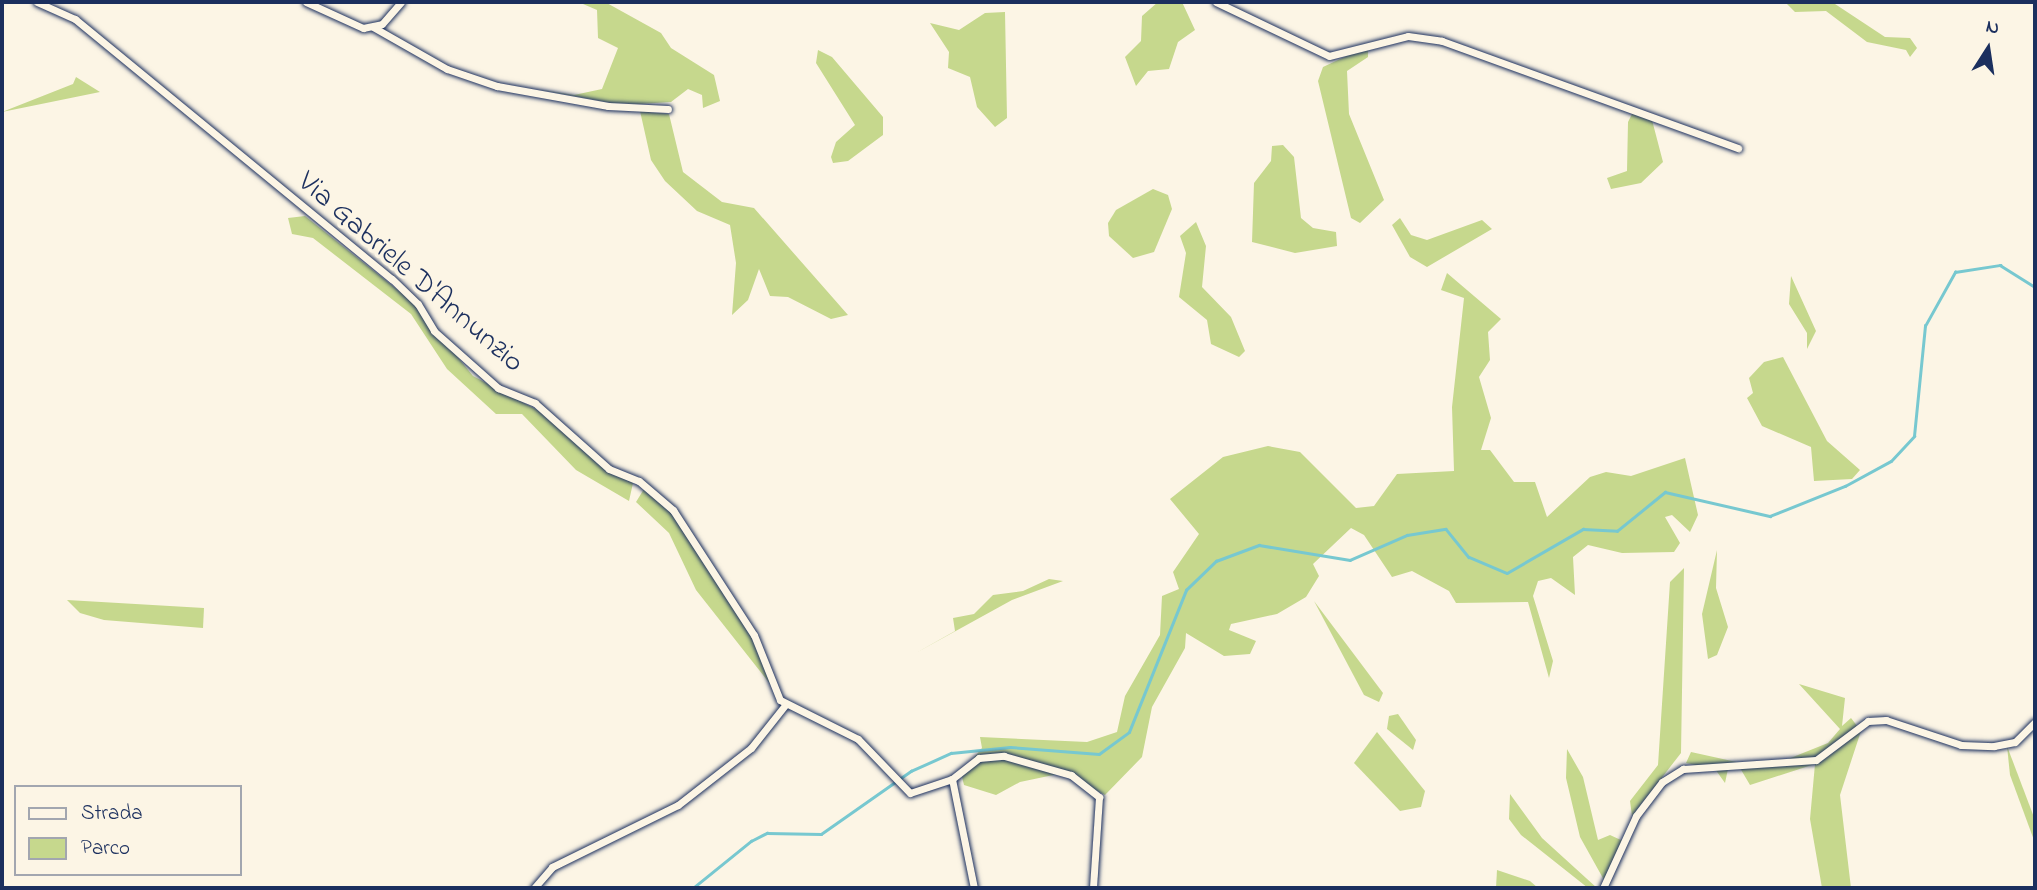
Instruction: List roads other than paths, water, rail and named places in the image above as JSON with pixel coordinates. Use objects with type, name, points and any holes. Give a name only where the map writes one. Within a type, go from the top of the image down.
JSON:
[{"type":"street","name":"Via Gabriele D'Annunzio","points":[[37,2],[75,19],[392,279],[418,304],[434,331],[498,388],[535,403],[609,469],[639,481],[673,510],[754,635],[786,704]]},
{"type":"street","points":[[306,2],[353,26],[373,27],[447,69],[497,86],[608,106],[668,109]]},
{"type":"street","points":[[373,27],[401,2]]},
{"type":"street","points":[[1216,2],[1329,56],[1408,36],[1442,41],[1738,148]]},
{"type":"street","points":[[534,888],[552,867],[678,804],[751,748],[786,704],[858,739],[910,793],[951,779],[979,758],[1004,756],[1070,775],[1101,799],[1093,888]]},
{"type":"street","points":[[1604,888],[1636,816],[1662,782],[1683,769],[1816,760],[1868,721],[1886,720],[1961,746],[1994,746],[2015,742],[2035,722]]},
{"type":"street","points":[[951,779],[974,888]]},
{"type":"waterway","points":[[693,888],[751,841],[767,833],[821,834],[911,771],[951,753],[1010,747],[1099,754],[1129,732],[1186,590],[1216,561],[1259,545],[1350,560],[1407,535],[1446,529],[1469,557],[1507,573],[1583,529],[1617,531],[1665,492],[1770,516],[1845,486],[1891,461],[1914,436],[1925,326],[1955,272],[2000,265],[2035,287]]}]
